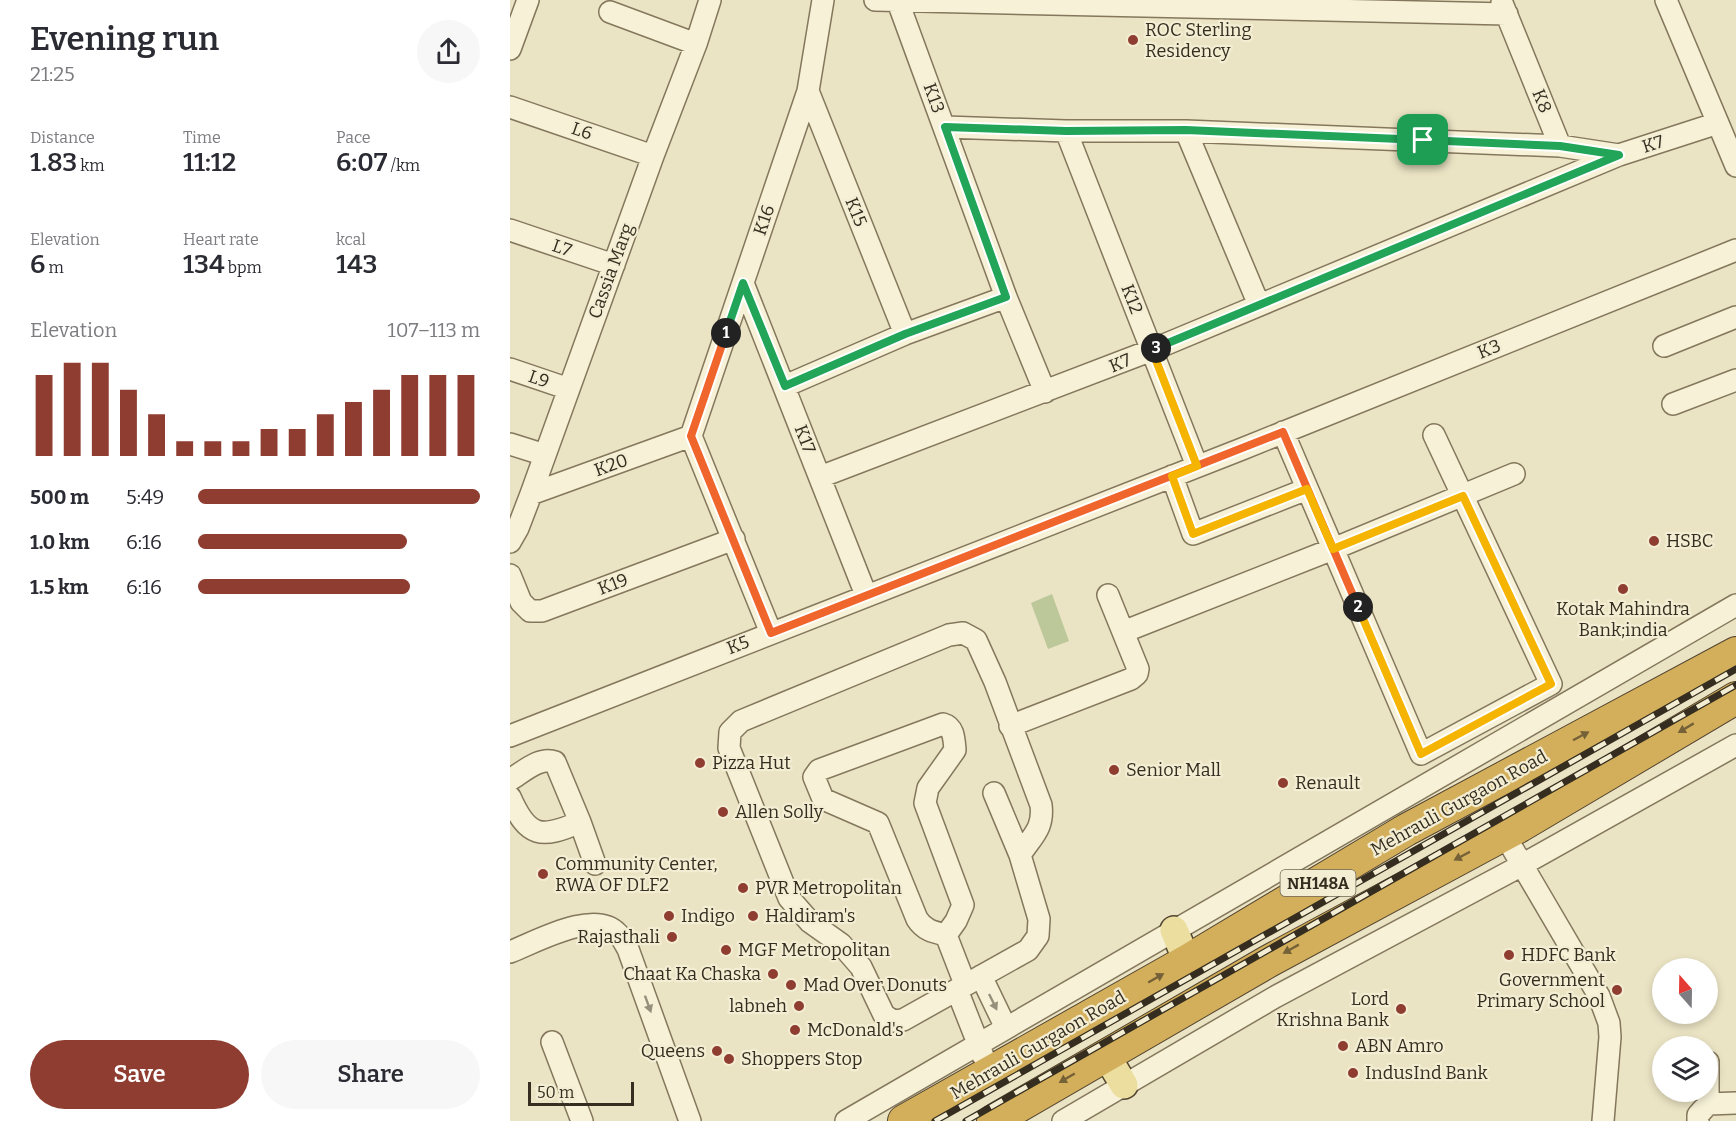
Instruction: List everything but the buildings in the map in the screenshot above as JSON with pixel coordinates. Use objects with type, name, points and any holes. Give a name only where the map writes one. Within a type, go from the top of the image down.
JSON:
[{"type":"highway","name":"Mehrauli Gurgaon Road","points":[[904,1121],[984,1058],[1187,961],[1406,830],[1735,657]]},
{"type":"highway","name":"NH148A","points":[[993,1121],[1269,961],[1504,834],[1736,698]]},
{"type":"main road","points":[[1174,930],[1187,961]]},
{"type":"main road","points":[[1106,1055],[1124,1085]]},
{"type":"street","points":[[510,49],[528,0]]},
{"type":"street","name":"Cassia Marg","points":[[513,532],[531,494],[653,156],[696,44],[710,0]]},
{"type":"street","name":"K16","points":[[691,436],[808,91],[823,0]]},
{"type":"street","points":[[875,0],[1504,7]]},
{"type":"street","points":[[1666,0],[1736,166]]},
{"type":"street","name":"K13","points":[[898,2],[1006,297],[1045,392]]},
{"type":"street","name":"K8","points":[[1504,7],[1560,146]]},
{"type":"street","points":[[610,12],[696,44]]},
{"type":"street","name":"K15","points":[[808,91],[905,334]]},
{"type":"street","name":"L6","points":[[510,107],[653,156]]},
{"type":"street","name":"K7","points":[[820,477],[1152,350],[1619,155],[1718,123]]},
{"type":"street","points":[[945,127],[1066,131],[1186,130],[1560,146],[1619,155]]},
{"type":"street","points":[[1186,130],[1259,305]]},
{"type":"street","name":"K12","points":[[1066,131],[1197,466]]},
{"type":"street","name":"L7","points":[[510,230],[614,266]]},
{"type":"street","name":"K3","points":[[1242,449],[1736,250]]},
{"type":"street","name":"K17","points":[[743,283],[866,596]]},
{"type":"street","points":[[785,386],[905,334],[1006,297]]},
{"type":"street","points":[[1664,346],[1736,317]]},
{"type":"street","name":"L9","points":[[510,369],[569,389]]},
{"type":"street","points":[[1673,404],[1736,380]]},
{"type":"street","points":[[1283,432],[1421,754],[1551,684],[1434,435]]},
{"type":"street","points":[[691,436],[771,633]]},
{"type":"street","name":"K20","points":[[531,494],[691,436]]},
{"type":"street","points":[[510,444],[545,455]]},
{"type":"street","name":"K5","points":[[510,736],[1242,449]]},
{"type":"street","points":[[1123,632],[1514,474]]},
{"type":"street","points":[[1172,476],[1193,534],[1307,489]]},
{"type":"street","name":"K19","points":[[510,575],[521,602],[530,610],[542,611],[734,539]]},
{"type":"street","points":[[1010,726],[1137,674],[1138,669],[1108,595]]},
{"type":"street","points":[[846,1121],[984,1058],[1006,1028],[1736,605]]},
{"type":"street","points":[[994,793],[1020,855],[1039,919],[1038,936],[1028,950],[903,1020],[893,1021],[884,1015],[861,967],[841,944],[810,922],[789,898],[729,748],[729,732],[741,721],[949,635],[963,633],[976,640],[995,682],[1041,805],[1040,827],[1020,855]]},
{"type":"street","points":[[943,724],[948,725],[953,732],[955,750],[928,788],[925,803],[963,905],[946,935],[929,931],[922,927],[917,919],[878,824],[823,799],[814,777],[819,770],[943,724]]},
{"type":"street","points":[[1063,1121],[1275,997],[1524,864],[1736,745]]},
{"type":"street","points":[[510,780],[541,761],[555,762],[595,864]]},
{"type":"street","points":[[510,797],[524,824],[533,831],[548,832],[580,822]]},
{"type":"street","points":[[1504,834],[1524,864],[1599,996],[1609,1023],[1610,1043],[1603,1121]]},
{"type":"street","points":[[510,952],[579,925],[598,923],[616,932],[628,949],[690,1121]]},
{"type":"street","points":[[946,935],[968,983],[984,1058]]},
{"type":"street","points":[[968,983],[1006,1028]]},
{"type":"street","points":[[552,1042],[582,1121]]},
{"type":"street","points":[[1703,1112],[1736,1103]]},
{"type":"green space","points":[[1052,594],[1069,641],[1048,649],[1031,603]]},
{"type":"railway","points":[[935,1121],[1736,669]]},
{"type":"railway","points":[[966,1121],[1736,685]]},
{"type":"place","name":"ROC Sterling Residency","points":[[1133,40]]},
{"type":"place","name":"HSBC","points":[[1654,541]]},
{"type":"place","name":"Kotak Mahindra Bank;india","points":[[1623,589]]},
{"type":"place","name":"Pizza Hut","points":[[700,763]]},
{"type":"place","name":"Senior Mall","points":[[1114,770]]},
{"type":"place","name":"Renault","points":[[1283,783]]},
{"type":"place","name":"Allen Solly","points":[[723,812]]},
{"type":"place","name":"Community Center, RWA OF DLF2","points":[[543,874]]},
{"type":"place","name":"PVR Metropolitan","points":[[743,888]]},
{"type":"place","name":"Indigo","points":[[669,916]]},
{"type":"place","name":"Haldiram's","points":[[753,916]]},
{"type":"place","name":"Rajasthali","points":[[672,937]]},
{"type":"place","name":"MGF Metropolitan","points":[[726,950]]},
{"type":"place","name":"HDFC Bank","points":[[1509,955]]},
{"type":"place","name":"Chaat Ka Chaska","points":[[773,974]]},
{"type":"place","name":"Mad Over Donuts","points":[[791,985]]},
{"type":"place","name":"Government Primary School","points":[[1617,990]]},
{"type":"place","name":"labneh","points":[[799,1006]]},
{"type":"place","name":"Lord Krishna Bank","points":[[1401,1009]]},
{"type":"place","name":"McDonald's","points":[[795,1030]]},
{"type":"place","name":"ABN Amro","points":[[1343,1046]]},
{"type":"place","name":"Queens","points":[[717,1051]]},
{"type":"place","name":"Shoppers Stop","points":[[729,1059]]},
{"type":"place","name":"IndusInd Bank","points":[[1353,1073]]},
{"type":"route","points":[[1423,140],[1186,130],[1066,131],[945,127],[1006,297],[905,334],[785,386],[743,283],[691,436],[771,633],[1172,476],[1283,432],[1333,549],[1421,754],[1551,684],[1463,496],[1333,549],[1307,489],[1193,534],[1172,476],[1197,466],[1152,350],[1619,155],[1560,146],[1423,140]]}]
